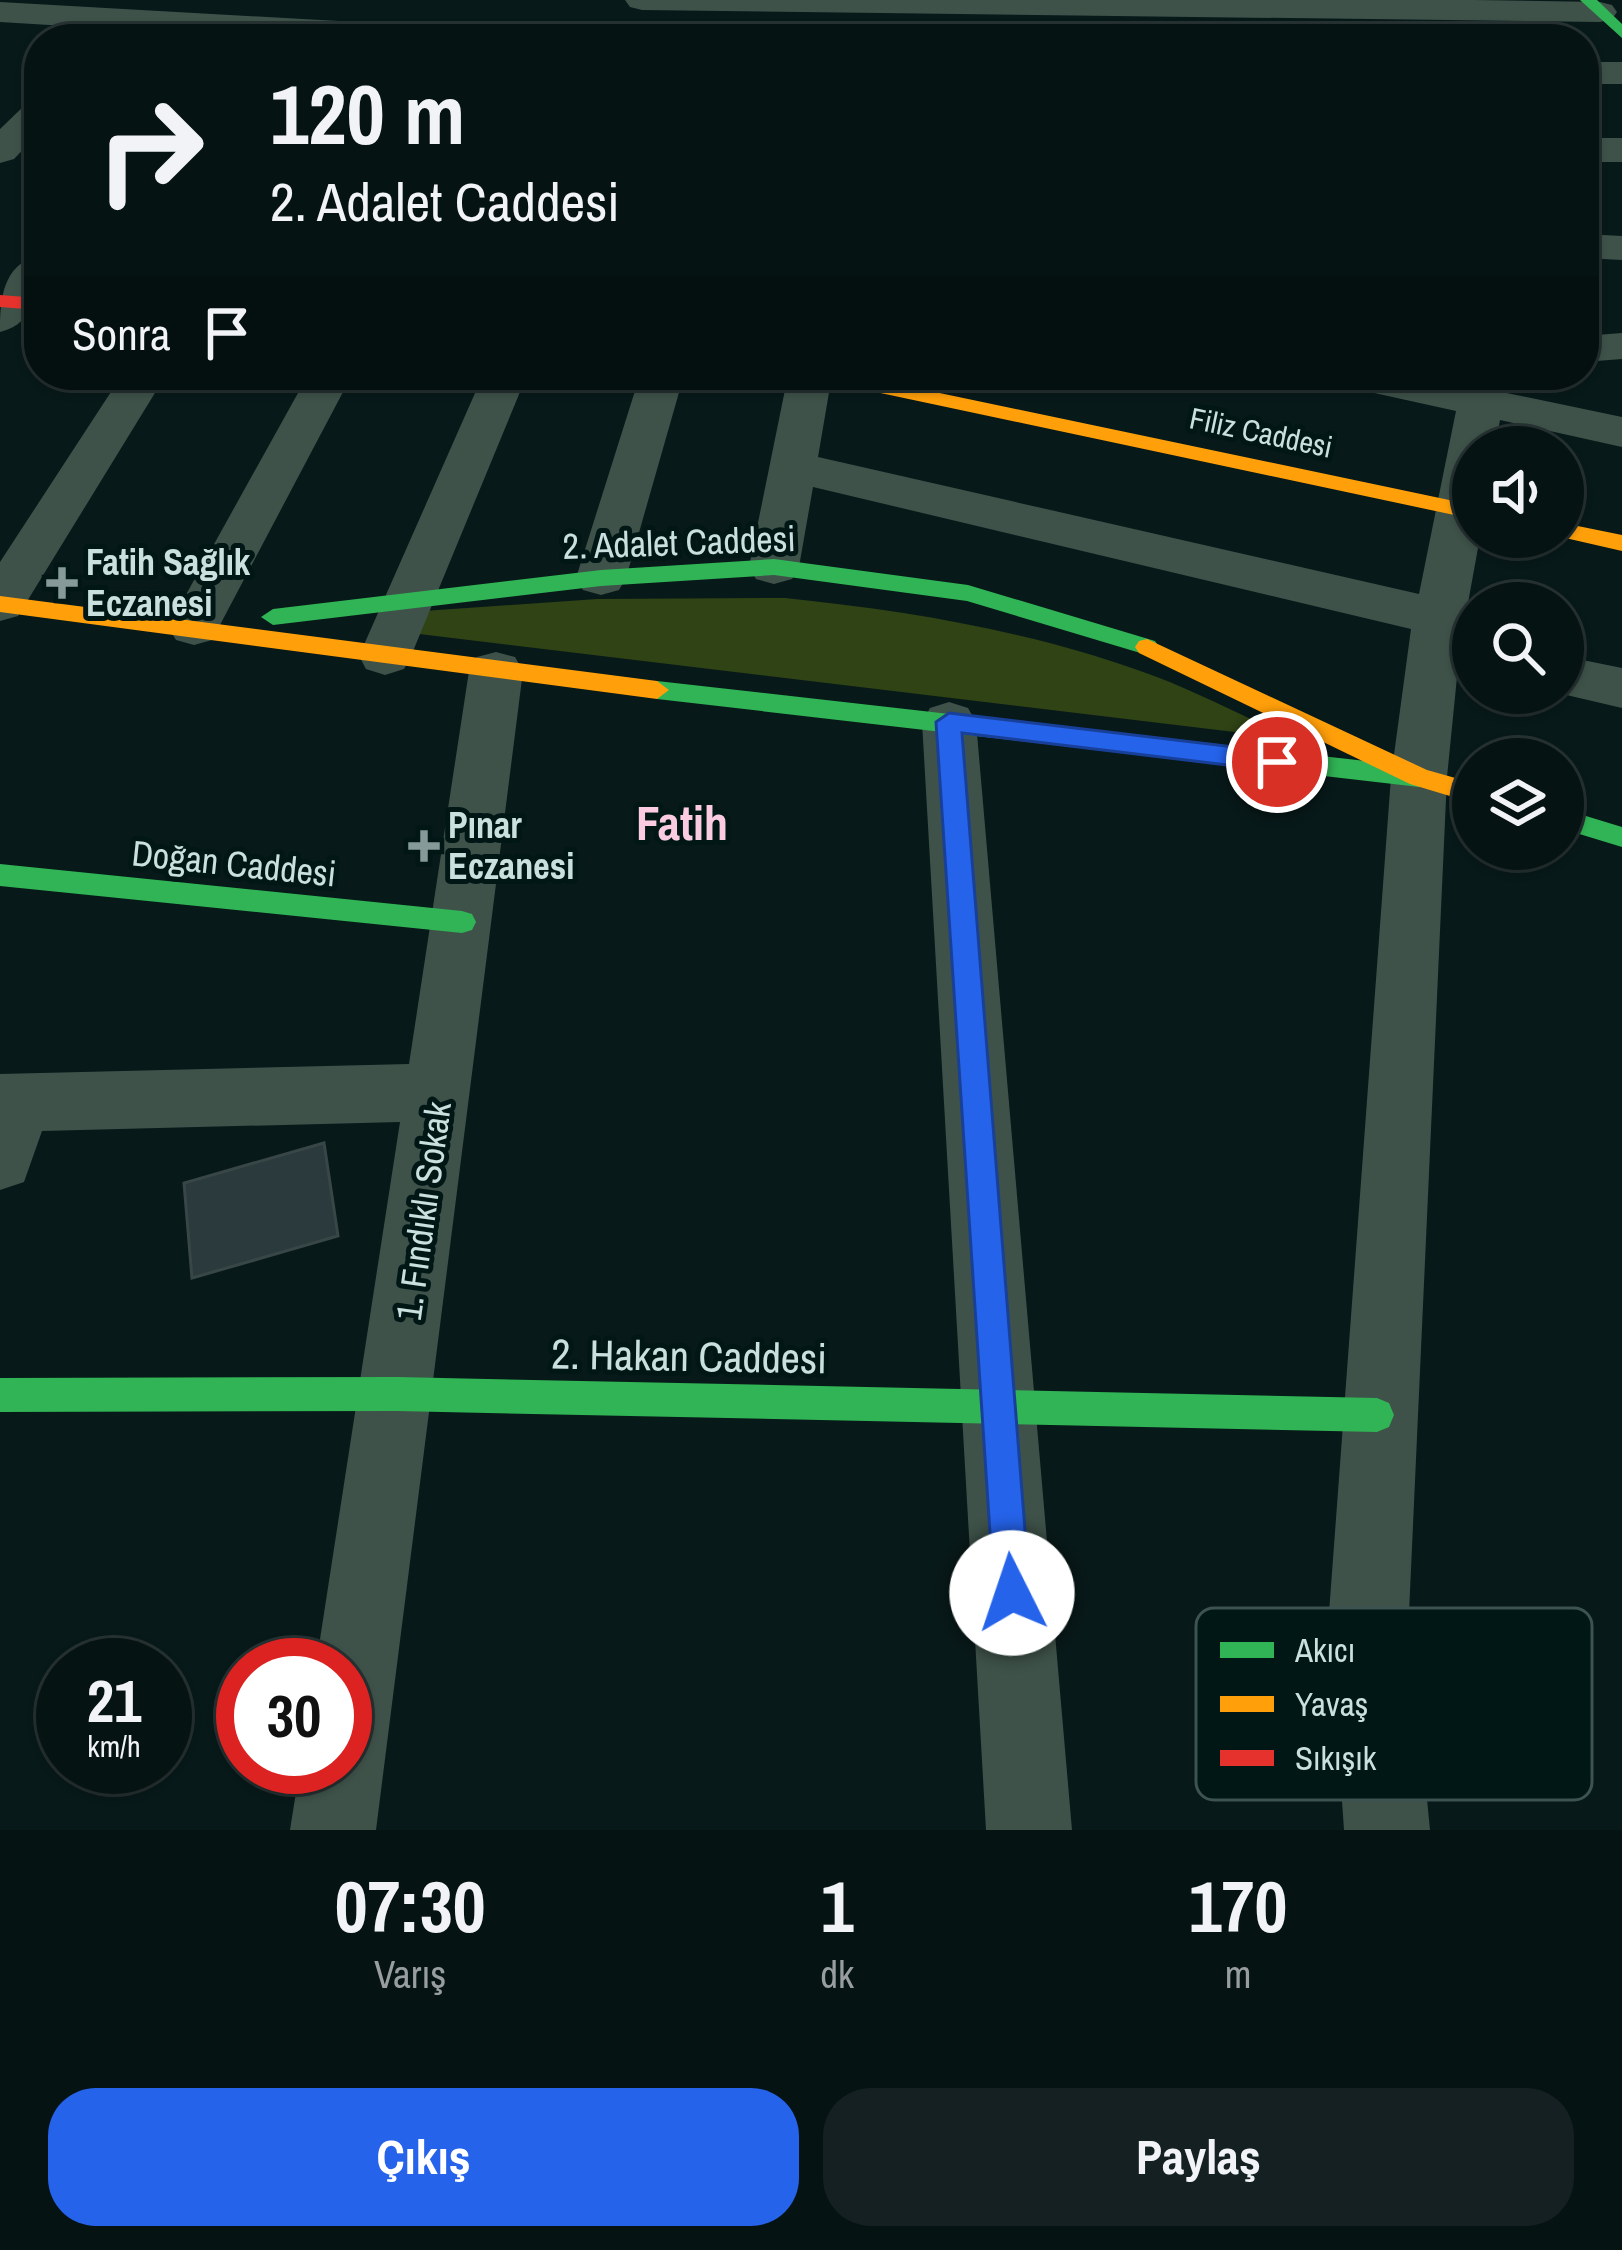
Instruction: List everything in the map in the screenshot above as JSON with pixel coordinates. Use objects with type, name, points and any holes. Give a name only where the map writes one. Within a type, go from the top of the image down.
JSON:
[{"type":"main road","name":"Filiz Caddesi","points":[[895,390],[1452,507]]},
{"type":"main road","points":[[1584,535],[1622,543]]},
{"type":"main road","name":"2. Adalet Caddesi","points":[[194,627],[601,578],[774,567],[968,593],[1152,649],[1446,785]]},
{"type":"main road","name":"2. Adalet Caddesi","points":[[0,603],[496,671],[1446,785]]},
{"type":"main road","points":[[1584,825],[1622,836]]},
{"type":"main road","name":"Doğan Caddesi","points":[[0,875],[462,922]]},
{"type":"main road","name":"2. Hakan Caddesi","points":[[0,1395],[397,1394],[999,1403],[1377,1415]]},
{"type":"street","points":[[642,0],[1232,16],[1603,15]]},
{"type":"street","points":[[7,21],[184,24]]},
{"type":"street","points":[[0,603],[135,390]]},
{"type":"street","points":[[194,627],[322,390]]},
{"type":"street","points":[[386,656],[499,390]]},
{"type":"street","points":[[601,578],[657,390]]},
{"type":"street","points":[[774,567],[807,390]]},
{"type":"street","points":[[1419,390],[1480,404],[1537,394],[1622,432]]},
{"type":"street","points":[[1477,426],[1480,404]]},
{"type":"street","points":[[793,467],[1449,640]]},
{"type":"street","points":[[1369,1608],[1377,1415],[1446,785],[1449,640],[1460,558]]},
{"type":"street","name":"1. Fındıklı Sokak","points":[[361,1638],[496,671]]},
{"type":"street","points":[[1584,680],[1622,688]]},
{"type":"street","points":[[949,722],[1029,1830]]},
{"type":"street","points":[[6,1122],[440,1092]]},
{"type":"street","points":[[333,1830],[339,1794]]},
{"type":"street","points":[[1385,1800],[1387,1830]]},
{"type":"green space","points":[[785,598],[927,617],[1066,648],[1157,677],[1293,739],[411,633],[423,611],[597,599]]},
{"type":"building","points":[[324,1143],[338,1236],[192,1278],[184,1183]]},
{"type":"traffic: fast","points":[[1588,0],[1622,33]]},
{"type":"traffic: fast","points":[[273,617],[601,578],[774,567],[968,593],[1147,647]]},
{"type":"traffic: fast","points":[[657,690],[1419,777]]},
{"type":"traffic: fast","points":[[1584,825],[1622,837]]},
{"type":"traffic: fast","points":[[0,875],[462,922]]},
{"type":"traffic: fast","points":[[0,1395],[397,1394],[1377,1415]]},
{"type":"traffic: slow","points":[[895,390],[1452,508]]},
{"type":"traffic: slow","points":[[1584,535],[1622,543]]},
{"type":"traffic: slow","points":[[0,604],[657,690]]},
{"type":"traffic: slow","points":[[1147,647],[1419,777],[1452,787]]},
{"type":"traffic: jam","points":[[0,301],[24,303]]},
{"type":"place","name":"Fatih Sağlık Eczanesi","points":[[62,583]]},
{"type":"place","name":"Pınar Eczanesi","points":[[424,846]]},
{"type":"district","name":"Fatih","points":[[682,823]]},
{"type":"route","points":[[1012,1593],[949,722],[1277,762]]}]
